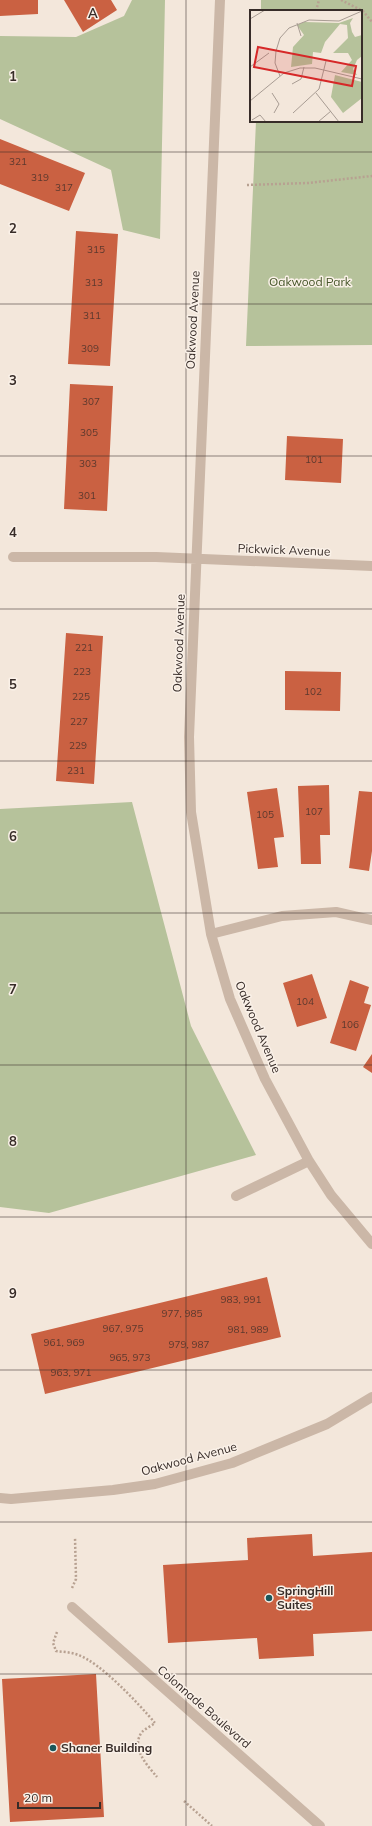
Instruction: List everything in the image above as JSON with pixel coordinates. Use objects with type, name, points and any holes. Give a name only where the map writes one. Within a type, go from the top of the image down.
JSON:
[{"type":"street","name":"Oakwood Avenue","points":[[220,0],[188,737],[191,812],[210,934],[230,999],[265,1079],[310,1161],[331,1195],[372,1244]]},
{"type":"street","name":"Pickwick Avenue","points":[[13,557],[148,557],[372,566]]},
{"type":"street","points":[[210,934],[282,916],[336,912],[372,920]]},
{"type":"street","points":[[236,1196],[310,1161]]},
{"type":"street","name":"Oakwood Avenue","points":[[0,1498],[11,1499],[113,1490],[155,1484],[232,1463],[327,1424],[372,1397]]},
{"type":"street","name":"Colonnade Boulevard","points":[[72,1608],[320,1826]]},
{"type":"path","points":[[316,10],[319,0]]},
{"type":"path","points":[[341,0],[361,10]]},
{"type":"path","points":[[362,10],[372,22]]},
{"type":"path","points":[[247,186],[308,183],[372,176]]},
{"type":"path","points":[[70,1592],[76,1579],[74,1537]]},
{"type":"path","points":[[57,1632],[53,1643],[56,1651],[77,1654],[92,1662],[138,1702],[155,1723],[142,1732],[139,1740],[140,1756],[158,1777]]},
{"type":"path","points":[[184,1801],[212,1826]]},
{"type":"green space","points":[[132,0],[165,0],[160,239],[123,230],[111,170],[0,119],[0,36],[76,37],[124,16]]},
{"type":"green space","name":"Oakwood Park","points":[[261,0],[372,0],[372,345],[246,346],[256,122],[362,122],[362,10],[261,10]]},
{"type":"green space","points":[[132,802],[191,1026],[256,1155],[49,1213],[0,1207],[0,809]]},
{"type":"building","points":[[0,0],[38,0],[38,14],[0,16]]},
{"type":"building","points":[[64,0],[111,0],[117,10],[83,32]]},
{"type":"building","points":[[0,139],[85,173],[69,211],[0,184]]},
{"type":"building","points":[[76,231],[118,234],[110,366],[68,364]]},
{"type":"building","points":[[70,384],[113,386],[107,511],[64,509]]},
{"type":"building","points":[[287,436],[343,439],[341,483],[285,480]]},
{"type":"building","points":[[66,633],[103,636],[94,784],[56,781]]},
{"type":"building","points":[[285,671],[341,672],[340,711],[285,710]]},
{"type":"building","points":[[329,785],[330,835],[320,835],[321,864],[301,864],[298,786]]},
{"type":"building","points":[[277,788],[284,837],[274,838],[278,867],[258,869],[247,792]]},
{"type":"building","points":[[359,791],[372,792],[372,851],[369,871],[349,868]]},
{"type":"building","points":[[312,974],[327,1018],[297,1027],[283,983]]},
{"type":"building","points":[[350,980],[369,987],[364,1003],[371,1005],[356,1051],[330,1043]]},
{"type":"building","points":[[372,1054],[372,1073],[363,1067]]},
{"type":"building","points":[[267,1277],[281,1337],[45,1394],[31,1334]]},
{"type":"building","name":"SpringHill Suites","points":[[312,1534],[313,1556],[372,1552],[372,1631],[313,1634],[314,1656],[259,1659],[257,1638],[168,1643],[163,1565],[248,1560],[247,1538]]},
{"type":"building","name":"Shaner Building","points":[[96,1674],[104,1817],[10,1822],[2,1679]]},
{"type":"place","name":"SpringHill Suites","points":[[269,1598]]},
{"type":"place","name":"Shaner Building","points":[[53,1748]]}]
